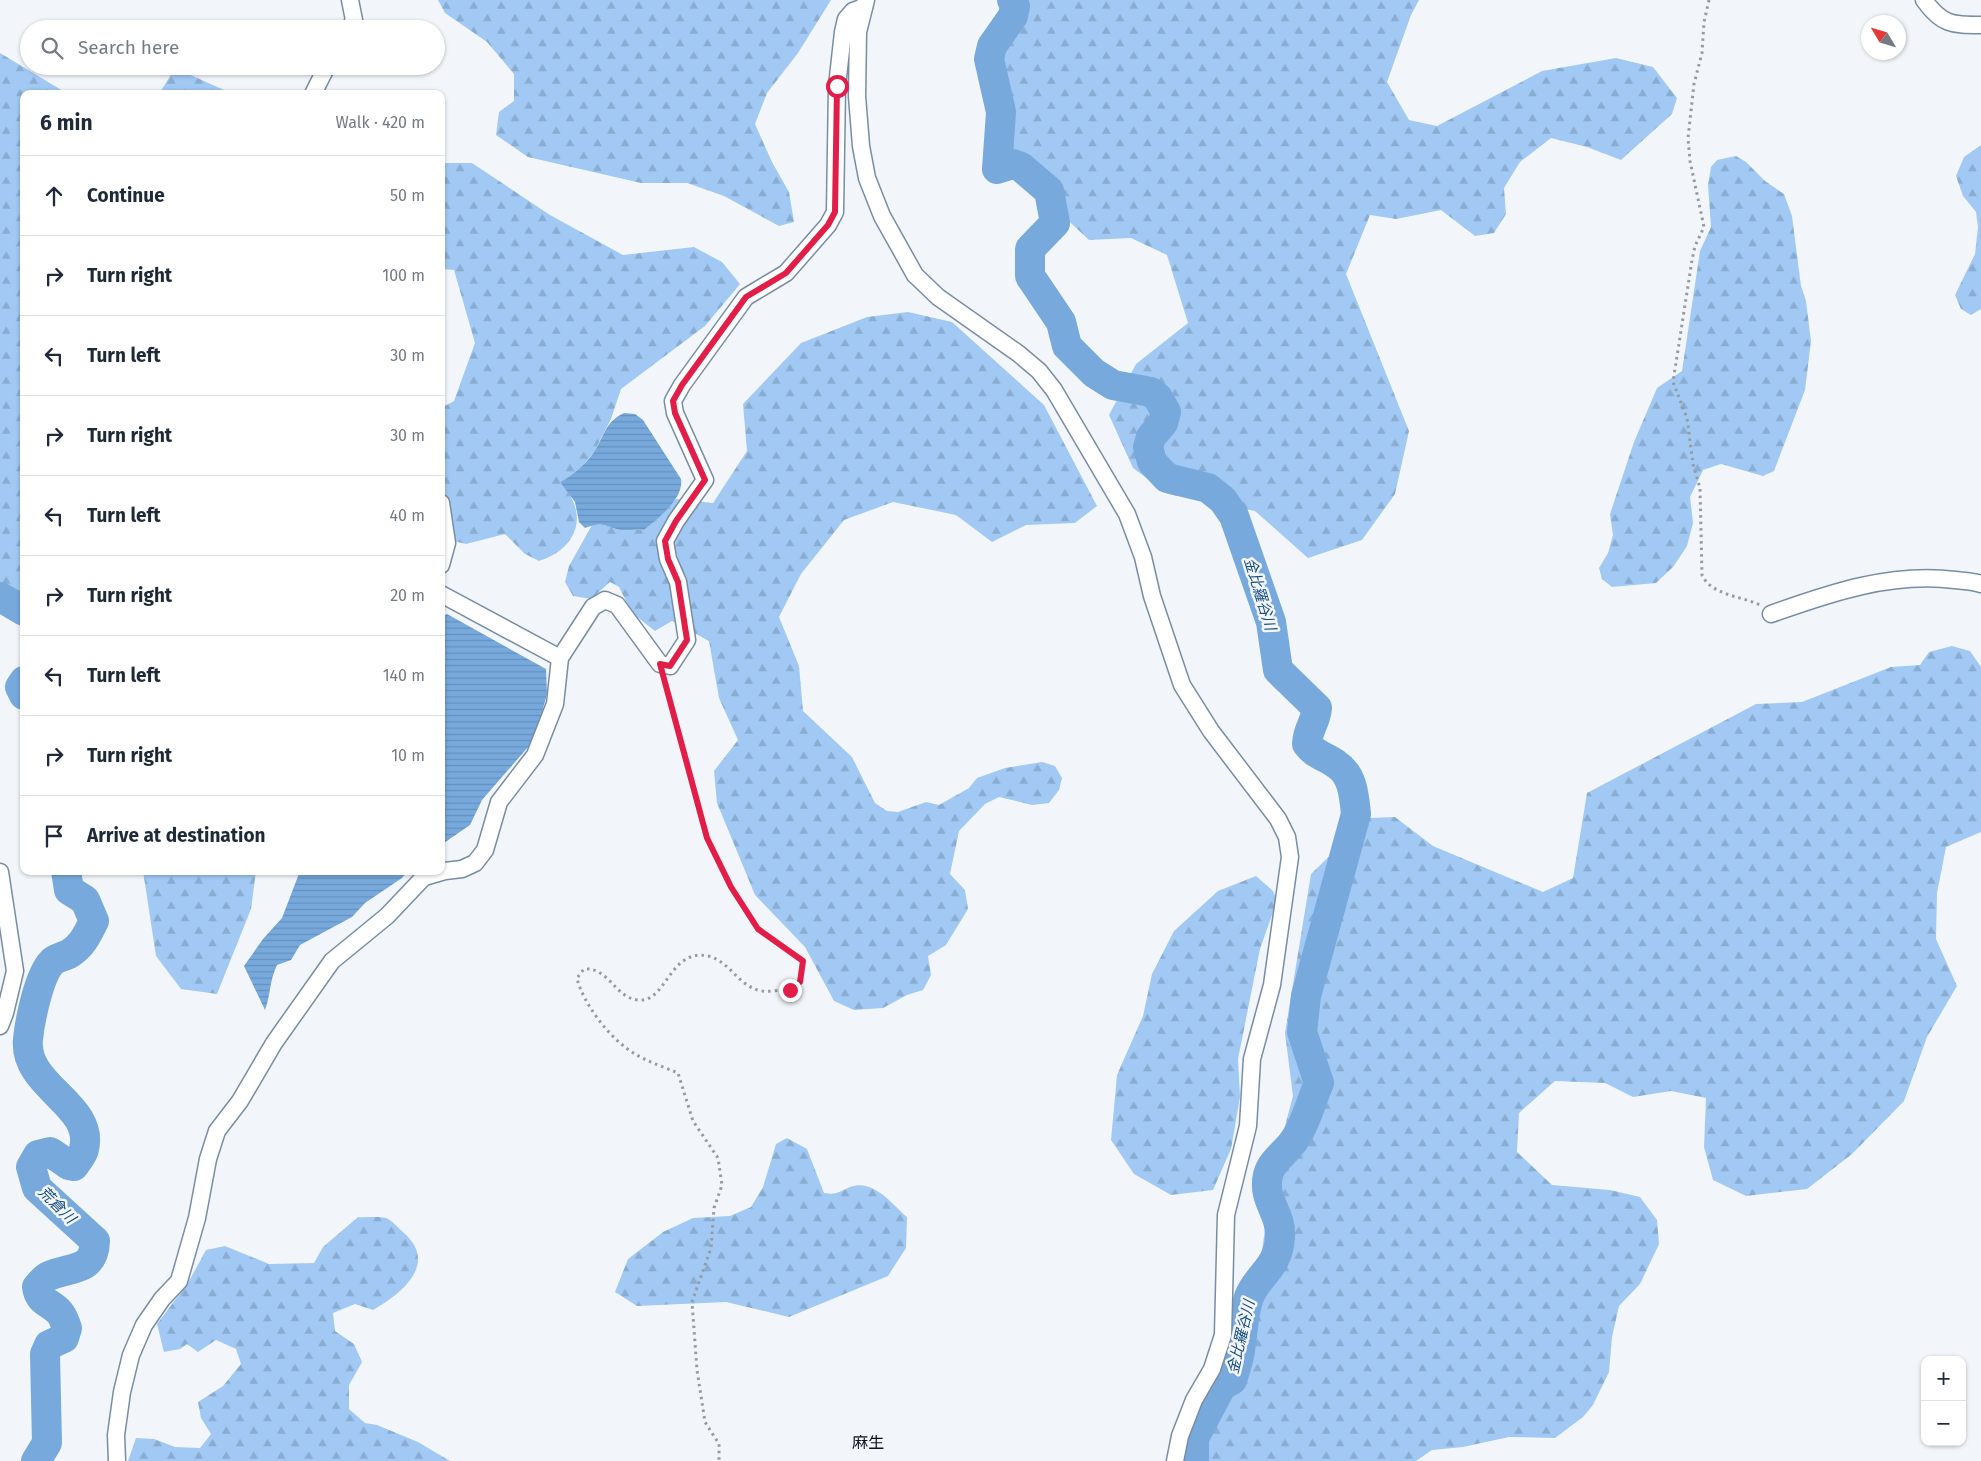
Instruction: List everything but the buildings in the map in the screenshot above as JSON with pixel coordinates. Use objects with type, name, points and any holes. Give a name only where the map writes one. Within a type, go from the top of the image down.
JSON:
[{"type":"street","points":[[350,0],[354,20]]},
{"type":"street","points":[[1924,0],[1942,20],[1951,25],[1981,25]]},
{"type":"street","points":[[445,871],[462,869],[475,863],[486,850],[499,802],[535,755],[555,704],[560,658],[593,607],[605,600],[617,605],[660,664],[670,666],[687,640],[678,582],[668,559],[665,541],[676,521],[705,480],[675,413],[673,401],[682,385],[746,297],[786,273],[828,225],[835,212],[837,86],[842,32],[846,19],[853,11],[865,3]]},
{"type":"street","points":[[865,3],[858,32],[856,55],[861,146],[867,178],[882,216],[915,275],[938,297],[1039,370],[1054,390],[1127,514],[1143,556],[1152,596],[1182,685],[1211,730],[1278,818],[1287,837],[1290,857],[1272,984],[1252,1059],[1248,1126],[1226,1215],[1223,1335],[1212,1369],[1194,1400],[1180,1436],[1175,1461]]},
{"type":"street","points":[[315,90],[322,75]]},
{"type":"street","points":[[445,530],[447,543],[445,550]]},
{"type":"street","points":[[1771,614],[1840,590],[1915,577],[1931,577],[1981,584]]},
{"type":"street","points":[[445,596],[560,658]]},
{"type":"street","points":[[0,872],[15,971],[5,1014],[0,1026]]},
{"type":"street","points":[[117,1461],[116,1436],[122,1392],[131,1355],[144,1324],[162,1298],[179,1281],[197,1218],[208,1159],[217,1132],[240,1100],[274,1043],[332,961],[387,916],[424,878],[433,875]]},
{"type":"path","points":[[1709,0],[1704,22],[1702,53],[1694,84],[1688,138],[1690,161],[1704,227],[1695,246],[1692,260],[1673,382],[1687,418],[1693,464],[1700,488],[1702,575],[1706,583],[1714,589],[1759,604],[1771,614]]},
{"type":"path","points":[[660,664],[707,838],[731,887],[758,929],[803,961],[800,982],[790,990],[763,992],[747,986],[721,962],[708,956],[692,956],[680,962],[650,998],[639,1000],[629,998],[607,977],[594,969],[584,970],[577,978],[580,991],[600,1023],[634,1054],[678,1073],[693,1121],[718,1158],[722,1185],[714,1208],[711,1248],[692,1302],[697,1370],[705,1422],[718,1444],[719,1461]]},
{"type":"green space","points":[[438,0],[831,0],[798,53],[767,93],[755,124],[772,162],[789,192],[794,222],[779,226],[724,196],[687,183],[641,183],[528,157],[496,135],[499,112],[514,101],[514,74],[487,42],[445,13]]},
{"type":"green space","points":[[1025,0],[1419,0],[1411,15],[1387,82],[1409,120],[1437,126],[1542,71],[1616,58],[1653,67],[1677,98],[1672,114],[1621,160],[1587,147],[1551,138],[1520,162],[1504,188],[1506,214],[1494,233],[1475,236],[1441,210],[1396,219],[1370,215],[1346,274],[1409,431],[1395,494],[1362,540],[1308,558],[1255,511],[1168,494],[1133,468],[1109,415],[1136,364],[1188,323],[1167,255],[1131,238],[1089,240],[1012,168],[1001,57]]},
{"type":"green space","points":[[0,53],[20,65],[20,75],[36,75],[61,90],[20,90],[20,595],[0,585]]},
{"type":"green space","points":[[171,75],[191,75],[224,90],[161,90]]},
{"type":"green space","points":[[1981,145],[1981,309],[1971,315],[1961,309],[1955,295],[1975,254],[1978,227],[1976,212],[1963,196],[1956,176],[1964,157]]},
{"type":"green space","points":[[1736,156],[1746,162],[1765,181],[1784,194],[1792,216],[1801,286],[1806,301],[1811,341],[1805,390],[1774,471],[1763,476],[1721,464],[1703,470],[1690,497],[1693,523],[1687,546],[1673,567],[1656,583],[1612,587],[1602,579],[1599,568],[1608,553],[1613,535],[1610,514],[1634,442],[1657,388],[1682,371],[1700,251],[1711,227],[1708,185],[1711,167],[1717,160]]},
{"type":"green space","points":[[445,163],[472,163],[550,215],[623,255],[694,247],[722,262],[740,284],[705,326],[621,389],[611,419],[594,452],[576,474],[560,482],[575,506],[577,518],[571,539],[563,548],[539,561],[525,554],[505,534],[466,544],[445,539],[445,406],[454,401],[475,343],[454,270],[445,269]]},
{"type":"green space","points":[[908,312],[952,322],[1044,405],[1097,506],[1075,523],[1026,525],[992,542],[956,515],[893,502],[844,520],[801,574],[779,617],[799,666],[803,711],[852,757],[875,803],[887,811],[898,812],[926,802],[939,805],[969,788],[977,778],[1005,768],[1042,762],[1055,766],[1062,778],[1059,790],[1049,803],[1032,805],[999,797],[985,804],[959,831],[950,874],[965,890],[968,909],[946,945],[928,956],[931,975],[923,990],[907,995],[883,1008],[854,1010],[834,1001],[805,947],[755,895],[717,803],[714,771],[738,740],[719,698],[709,641],[672,621],[655,631],[632,613],[619,587],[610,582],[591,599],[573,596],[565,582],[569,566],[592,525],[604,525],[622,530],[644,530],[676,499],[713,503],[747,451],[743,404],[801,343],[867,317]]},
{"type":"green space","points":[[1952,646],[1970,651],[1981,667],[1981,832],[1946,847],[1937,893],[1936,939],[1957,986],[1927,1037],[1904,1101],[1852,1154],[1807,1189],[1746,1196],[1713,1180],[1704,1147],[1706,1098],[1671,1091],[1633,1097],[1605,1083],[1555,1081],[1519,1113],[1517,1152],[1552,1185],[1610,1190],[1640,1197],[1657,1220],[1659,1244],[1640,1284],[1619,1306],[1612,1337],[1609,1372],[1593,1405],[1583,1417],[1555,1438],[1509,1437],[1463,1447],[1432,1450],[1416,1461],[1202,1461],[1202,1443],[1225,1393],[1251,1369],[1256,1297],[1272,1175],[1293,1096],[1285,1033],[1311,874],[1369,818],[1395,817],[1433,846],[1543,892],[1573,878],[1587,793],[1756,704],[1802,702],[1891,667],[1920,665],[1929,652]]},
{"type":"green space","points":[[144,875],[255,875],[251,909],[217,994],[181,989],[156,956]]},
{"type":"green space","points":[[1256,876],[1273,891],[1277,901],[1260,949],[1238,1059],[1240,1097],[1231,1149],[1213,1190],[1171,1195],[1134,1174],[1111,1140],[1117,1075],[1143,1016],[1152,974],[1174,931],[1218,891]]},
{"type":"green space","points":[[787,1138],[807,1149],[824,1193],[840,1192],[858,1185],[866,1186],[882,1194],[907,1217],[906,1248],[888,1276],[789,1317],[726,1302],[637,1306],[615,1292],[628,1259],[663,1232],[693,1218],[730,1216],[751,1207],[763,1187],[776,1144]]},
{"type":"green space","points":[[358,1217],[388,1219],[414,1245],[418,1256],[417,1267],[412,1277],[395,1296],[373,1310],[355,1304],[333,1313],[335,1331],[354,1344],[362,1362],[349,1385],[349,1409],[365,1423],[377,1425],[418,1442],[450,1461],[128,1461],[136,1438],[154,1439],[175,1447],[200,1448],[211,1434],[201,1418],[198,1402],[223,1386],[241,1364],[236,1349],[216,1340],[198,1352],[187,1344],[180,1349],[164,1352],[157,1324],[188,1283],[206,1250],[225,1246],[269,1264],[314,1263],[323,1247]]},
{"type":"shaded area","points":[[624,413],[635,414],[643,420],[681,479],[681,486],[669,508],[644,530],[620,530],[603,525],[585,528],[579,522],[575,502],[560,482],[575,473],[587,461],[609,425]]},
{"type":"shaded area","points":[[447,614],[546,669],[547,694],[539,723],[529,746],[482,800],[470,825],[445,842],[445,615]]},
{"type":"shaded area","points":[[298,875],[405,875],[365,903],[352,917],[300,945],[291,960],[277,965],[265,1010],[244,966],[263,939],[282,918]]},
{"type":"waterway","name":"金比羅谷川","points":[[1012,0],[1015,6],[1013,16],[992,46],[989,59],[1001,112],[997,169],[1013,164],[1021,167],[1049,191],[1055,223],[1030,249],[1030,276],[1061,322],[1067,346],[1094,373],[1113,385],[1151,392],[1158,398],[1166,412],[1163,423],[1151,437],[1148,447],[1152,462],[1167,478],[1208,488],[1223,500],[1234,516],[1271,622],[1278,670],[1317,708],[1307,744],[1313,751],[1332,761],[1346,774],[1352,786],[1356,814],[1306,996],[1302,1032],[1319,1083],[1299,1133],[1272,1165],[1268,1175],[1268,1192],[1280,1229],[1276,1257],[1257,1282],[1249,1297],[1244,1317],[1239,1358],[1232,1380],[1222,1385],[1194,1438],[1194,1461]]},
{"type":"waterway","name":"荒倉川","points":[[0,597],[20,609]]},
{"type":"waterway","name":"荒倉川","points":[[36,1461],[47,1443],[45,1354],[49,1345],[64,1338],[67,1328],[61,1314],[40,1296],[37,1287],[49,1276],[86,1264],[94,1251],[95,1241],[37,1188],[31,1167],[38,1155],[50,1152],[69,1165],[74,1166],[84,1149],[85,1133],[79,1120],[70,1107],[46,1083],[36,1070],[29,1056],[28,1039],[31,1021],[39,987],[47,968],[52,962],[69,954],[81,944],[94,921],[85,900],[69,890],[67,875]]},
{"type":"district","name":"麻生","points":[[868,1442]]},
{"type":"route","points":[[790,990],[800,982],[803,961],[758,929],[731,887],[707,838],[685,760],[660,664],[670,666],[679,655],[687,640],[678,582],[668,559],[665,541],[676,521],[695,497],[705,480],[675,413],[673,401],[682,385],[746,297],[786,273],[828,225],[835,212],[837,86]]}]
